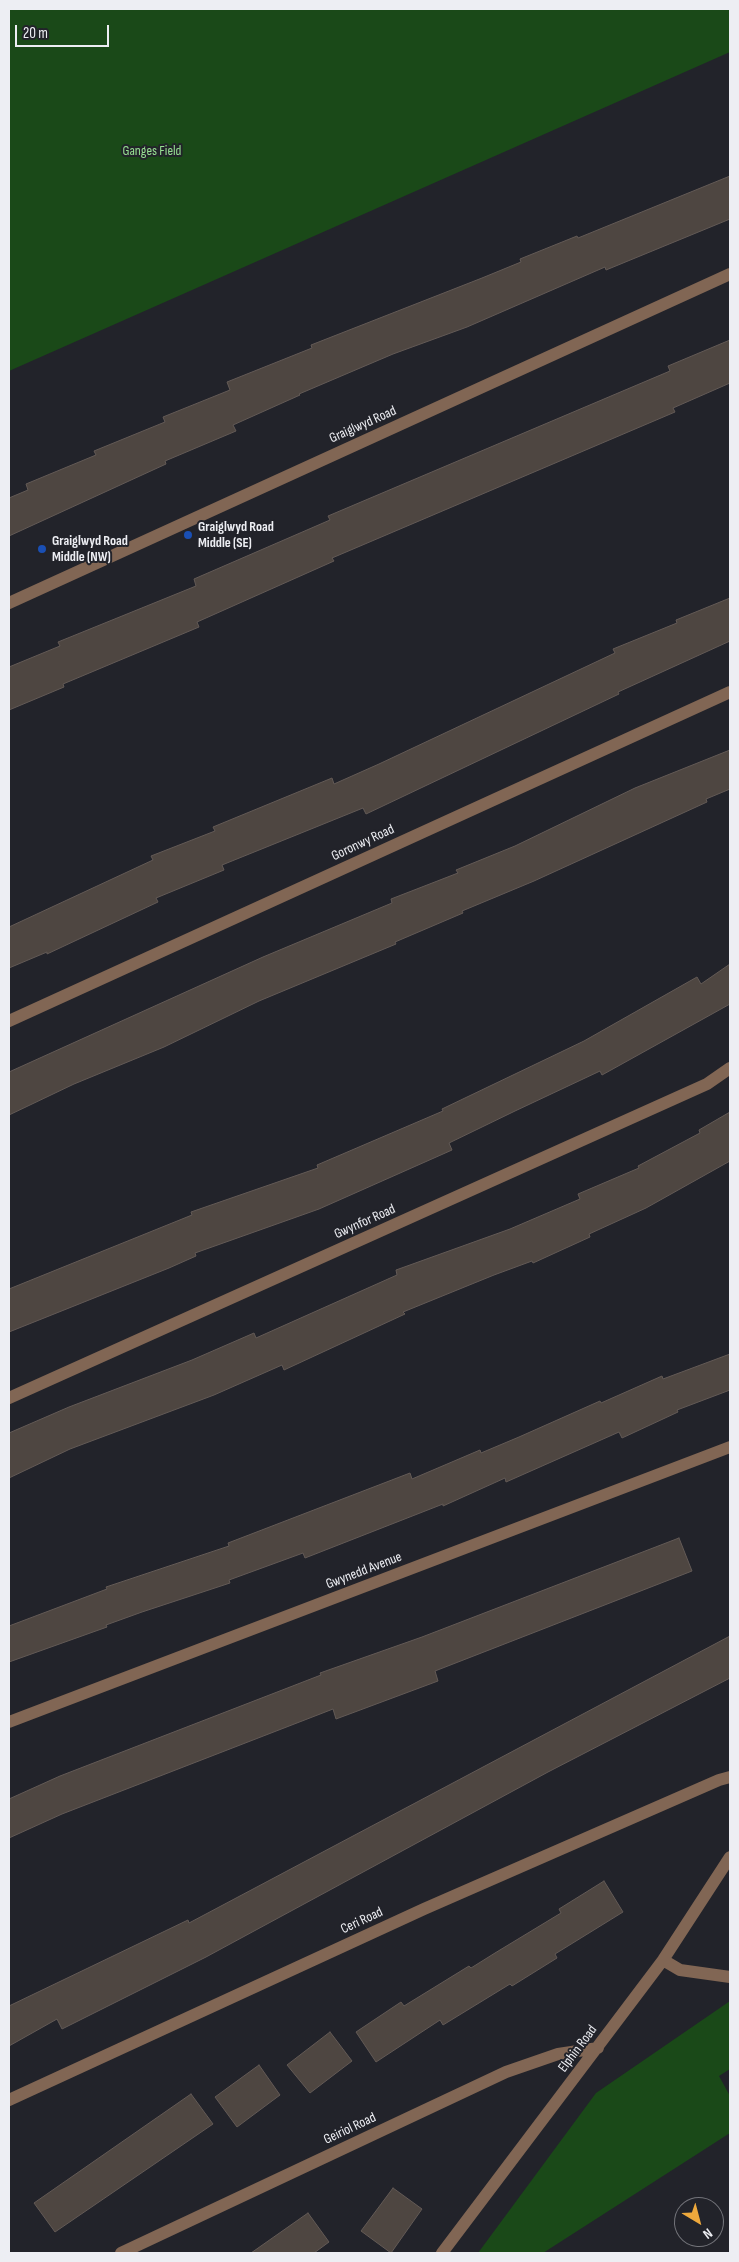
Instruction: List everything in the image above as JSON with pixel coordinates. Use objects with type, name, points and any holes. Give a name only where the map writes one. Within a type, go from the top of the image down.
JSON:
[{"type":"street","name":"Graiglwyd Road","points":[[9,603],[730,274]]},
{"type":"street","name":"Goronwy Road","points":[[9,1021],[730,692]]},
{"type":"street","name":"Gwynfor Road","points":[[9,1398],[707,1084],[730,1068]]},
{"type":"street","name":"Gwynedd Avenue","points":[[9,1722],[730,1447]]},
{"type":"street","name":"Ceri Road","points":[[9,2100],[424,1909],[718,1780],[730,1777]]},
{"type":"street","name":"Elphin Road","points":[[442,2253],[663,1960],[730,1857]]},
{"type":"street","points":[[663,1960],[680,1970],[710,1976],[730,1977]]},
{"type":"street","name":"Geiriol Road","points":[[121,2253],[506,2072],[558,2054],[598,2048]]},
{"type":"green space","name":"Ganges Field","points":[[9,9],[730,9],[730,52],[9,371]]},
{"type":"green space","points":[[730,2001],[730,2069],[719,2076],[730,2096],[730,2133],[543,2253],[478,2253],[596,2093]]},
{"type":"building","points":[[730,176],[730,219],[606,270],[605,267],[467,327],[393,354],[299,394],[233,425],[236,431],[165,461],[166,464],[9,536],[9,498],[28,490],[26,484],[96,455],[94,451],[165,422],[163,417],[230,390],[227,382],[312,348],[311,345],[521,262],[520,259],[577,236],[578,238]]},
{"type":"building","points":[[730,340],[730,383],[673,408],[675,412],[332,558],[334,561],[197,622],[199,627],[63,684],[64,687],[9,710],[9,667],[60,646],[58,642],[196,586],[194,579],[330,520],[328,516],[670,371],[668,366]]},
{"type":"building","points":[[730,598],[730,641],[618,692],[619,694],[366,814],[363,808],[222,865],[224,870],[156,898],[158,902],[47,954],[47,952],[9,968],[9,927],[153,860],[151,856],[215,831],[213,827],[332,778],[334,784],[615,653],[613,649],[677,623],[676,620]]},
{"type":"building","points":[[730,750],[730,789],[706,799],[707,802],[534,881],[462,911],[463,913],[395,942],[396,944],[259,1001],[164,1047],[74,1084],[9,1115],[9,1072],[263,957],[392,903],[391,899],[458,873],[456,870],[515,846],[635,788]]},
{"type":"building","points":[[730,964],[730,1004],[602,1075],[600,1071],[515,1111],[449,1143],[452,1150],[319,1209],[195,1253],[196,1256],[169,1268],[9,1332],[9,1289],[192,1215],[191,1212],[318,1168],[317,1165],[443,1111],[442,1109],[584,1041],[697,977],[701,984]]},
{"type":"building","points":[[730,1112],[730,1161],[646,1208],[589,1234],[590,1237],[533,1263],[532,1261],[494,1275],[403,1312],[405,1314],[284,1370],[282,1365],[214,1395],[70,1449],[9,1478],[9,1433],[69,1407],[192,1360],[254,1333],[256,1338],[397,1275],[396,1270],[510,1229],[580,1199],[578,1194],[639,1168],[638,1166],[700,1133],[699,1130]]},
{"type":"building","points":[[730,1354],[730,1390],[677,1410],[678,1412],[622,1438],[619,1432],[506,1482],[505,1478],[443,1506],[443,1504],[305,1558],[303,1553],[229,1580],[230,1583],[142,1612],[106,1625],[107,1627],[9,1662],[9,1626],[107,1589],[106,1587],[229,1546],[228,1543],[410,1473],[412,1479],[480,1450],[481,1453],[662,1376],[663,1379]]},
{"type":"building","points":[[679,1538],[692,1571],[435,1671],[438,1681],[336,1719],[333,1709],[62,1814],[9,1838],[9,1799],[60,1776],[321,1675],[320,1673],[422,1637]]},
{"type":"building","points":[[730,1636],[730,1678],[548,1772],[206,1957],[62,2029],[57,2019],[9,2046],[9,2006],[188,1920],[189,1923]]},
{"type":"building","points":[[604,1881],[623,1912],[555,1954],[557,1958],[512,1986],[510,1984],[443,2025],[440,2020],[376,2062],[356,2032],[401,2002],[404,2006],[469,1966],[471,1968],[561,1913],[559,1909]]},
{"type":"building","points":[[330,2032],[352,2061],[310,2093],[287,2065]]},
{"type":"building","points":[[259,2065],[280,2095],[237,2127],[215,2097]]},
{"type":"building","points":[[191,2094],[213,2124],[55,2232],[34,2203]]},
{"type":"building","points":[[393,2188],[422,2209],[391,2253],[361,2231]]},
{"type":"building","points":[[308,2213],[329,2242],[314,2253],[251,2253]]},
{"type":"place","name":"Graiglwyd Road Middle (SE)","points":[[188,535]]},
{"type":"place","name":"Graiglwyd Road Middle (NW)","points":[[42,549]]}]
